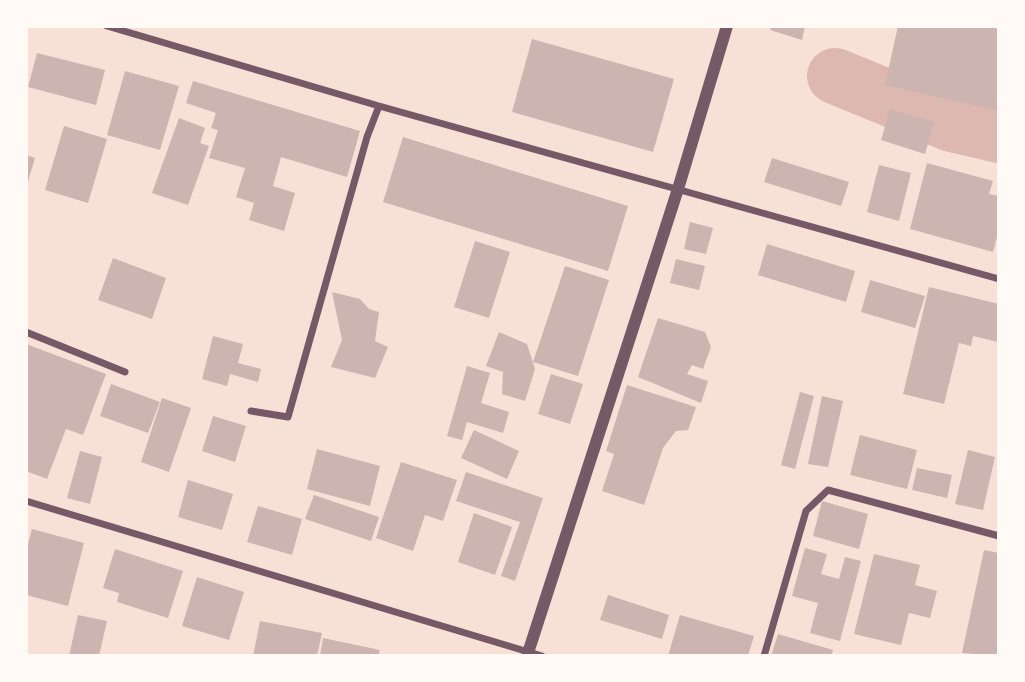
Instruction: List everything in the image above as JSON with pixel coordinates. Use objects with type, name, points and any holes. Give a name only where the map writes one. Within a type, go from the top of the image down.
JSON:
[{"type":"street","points":[[107,26],[379,106],[999,279]]},
{"type":"street","points":[[527,654],[678,189],[727,26]]},
{"type":"street","points":[[251,411],[288,417],[367,137],[379,106]]},
{"type":"street","points":[[26,332],[125,372]]},
{"type":"street","points":[[764,656],[806,511],[828,490],[999,536]]},
{"type":"street","points":[[26,501],[527,654],[542,656]]},
{"type":"building","points":[[771,26],[805,26],[802,40],[770,30]]},
{"type":"building","points":[[898,26],[987,26],[999,29],[999,111],[885,85]]},
{"type":"building","points":[[532,39],[674,79],[653,152],[512,112]]},
{"type":"building","points":[[37,53],[105,70],[96,105],[28,87]]},
{"type":"building","points":[[125,71],[179,86],[160,150],[107,135]]},
{"type":"building","points":[[193,81],[360,131],[347,177],[281,157],[273,186],[295,193],[284,231],[249,220],[254,203],[236,197],[245,168],[209,158],[218,130],[211,128],[216,113],[186,103]]},
{"type":"building","points":[[890,109],[934,122],[925,154],[881,140]]},
{"type":"building","points":[[179,118],[205,128],[200,143],[209,146],[188,205],[152,193]]},
{"type":"building","points":[[64,126],[107,139],[88,203],[45,190]]},
{"type":"building","points":[[403,137],[628,206],[608,271],[383,202]]},
{"type":"building","points":[[26,155],[35,158],[27,185],[26,185]]},
{"type":"building","points":[[772,158],[849,182],[841,206],[764,182]]},
{"type":"building","points":[[927,163],[993,181],[989,194],[999,196],[999,229],[993,252],[910,229]]},
{"type":"building","points":[[879,165],[911,173],[899,221],[867,212]]},
{"type":"building","points":[[690,222],[713,228],[706,254],[684,249]]},
{"type":"building","points":[[475,241],[510,252],[489,318],[454,307]]},
{"type":"building","points":[[767,244],[855,271],[846,302],[758,275]]},
{"type":"building","points":[[113,258],[166,278],[152,319],[98,300]]},
{"type":"building","points":[[676,259],[705,266],[699,290],[670,283]]},
{"type":"building","points":[[565,266],[609,280],[578,376],[533,362]]},
{"type":"building","points":[[870,280],[925,296],[915,328],[861,312]]},
{"type":"building","points":[[929,287],[999,304],[998,342],[973,336],[971,346],[959,343],[944,404],[903,394]]},
{"type":"building","points":[[332,292],[360,299],[369,309],[379,312],[375,341],[388,347],[375,378],[331,367],[342,340]]},
{"type":"building","points":[[658,318],[705,332],[711,347],[703,369],[692,365],[687,374],[708,381],[701,403],[638,377]]},
{"type":"building","points":[[499,332],[527,344],[535,369],[525,401],[502,394],[503,372],[486,366]]},
{"type":"building","points":[[213,336],[243,344],[238,363],[261,369],[258,382],[230,374],[227,386],[202,379]]},
{"type":"building","points":[[26,344],[106,374],[83,435],[66,429],[47,479],[26,471]]},
{"type":"building","points":[[467,366],[490,373],[481,403],[509,412],[503,433],[467,422],[462,440],[447,436]]},
{"type":"building","points":[[551,374],[583,384],[570,424],[538,414]]},
{"type":"building","points":[[111,384],[160,402],[148,433],[100,416]]},
{"type":"building","points":[[627,385],[696,407],[688,430],[676,431],[663,448],[644,505],[602,491],[614,454],[606,451]]},
{"type":"building","points":[[800,392],[814,396],[795,469],[781,465]]},
{"type":"building","points":[[822,396],[843,401],[828,467],[808,464]]},
{"type":"building","points":[[162,398],[191,408],[169,472],[141,462]]},
{"type":"building","points":[[213,416],[246,426],[235,462],[202,451]]},
{"type":"building","points":[[474,430],[519,451],[507,479],[461,458]]},
{"type":"building","points":[[860,435],[917,450],[907,489],[850,475]]},
{"type":"building","points":[[317,449],[380,466],[370,506],[307,489]]},
{"type":"building","points":[[968,450],[995,457],[983,510],[955,504]]},
{"type":"building","points":[[80,451],[102,457],[90,504],[67,498]]},
{"type":"building","points":[[401,462],[457,480],[443,521],[425,515],[413,551],[376,538]]},
{"type":"building","points":[[917,468],[952,475],[947,498],[912,490]]},
{"type":"building","points":[[466,472],[543,498],[515,581],[501,576],[520,522],[456,501]]},
{"type":"building","points":[[188,480],[233,494],[222,530],[178,517]]},
{"type":"building","points":[[314,495],[379,517],[371,541],[305,519]]},
{"type":"building","points":[[822,501],[868,514],[859,549],[813,536]]},
{"type":"building","points":[[258,506],[302,519],[292,555],[247,542]]},
{"type":"building","points":[[474,513],[512,527],[495,575],[458,562]]},
{"type":"building","points":[[32,529],[84,543],[68,606],[26,595],[26,552]]},
{"type":"building","points":[[805,548],[827,554],[821,574],[839,579],[845,557],[861,561],[840,641],[810,633],[818,603],[792,596]]},
{"type":"building","points":[[115,549],[183,571],[168,618],[117,602],[119,593],[103,588]]},
{"type":"building","points":[[984,550],[999,553],[999,656],[962,653]]},
{"type":"building","points":[[874,554],[920,565],[915,585],[937,591],[930,618],[909,613],[901,645],[854,634]]},
{"type":"building","points":[[197,577],[244,592],[229,640],[182,626]]},
{"type":"building","points":[[608,595],[669,615],[662,639],[600,620]]},
{"type":"building","points":[[78,615],[107,621],[99,656],[69,656]]},
{"type":"building","points":[[680,615],[754,636],[748,656],[668,656]]},
{"type":"building","points":[[260,621],[322,633],[317,656],[253,656]]},
{"type":"building","points":[[778,634],[833,650],[831,656],[771,656]]},
{"type":"building","points":[[323,638],[380,650],[378,656],[320,656]]},
{"type":"waterway","points":[[835,76],[952,124],[999,135]]}]
